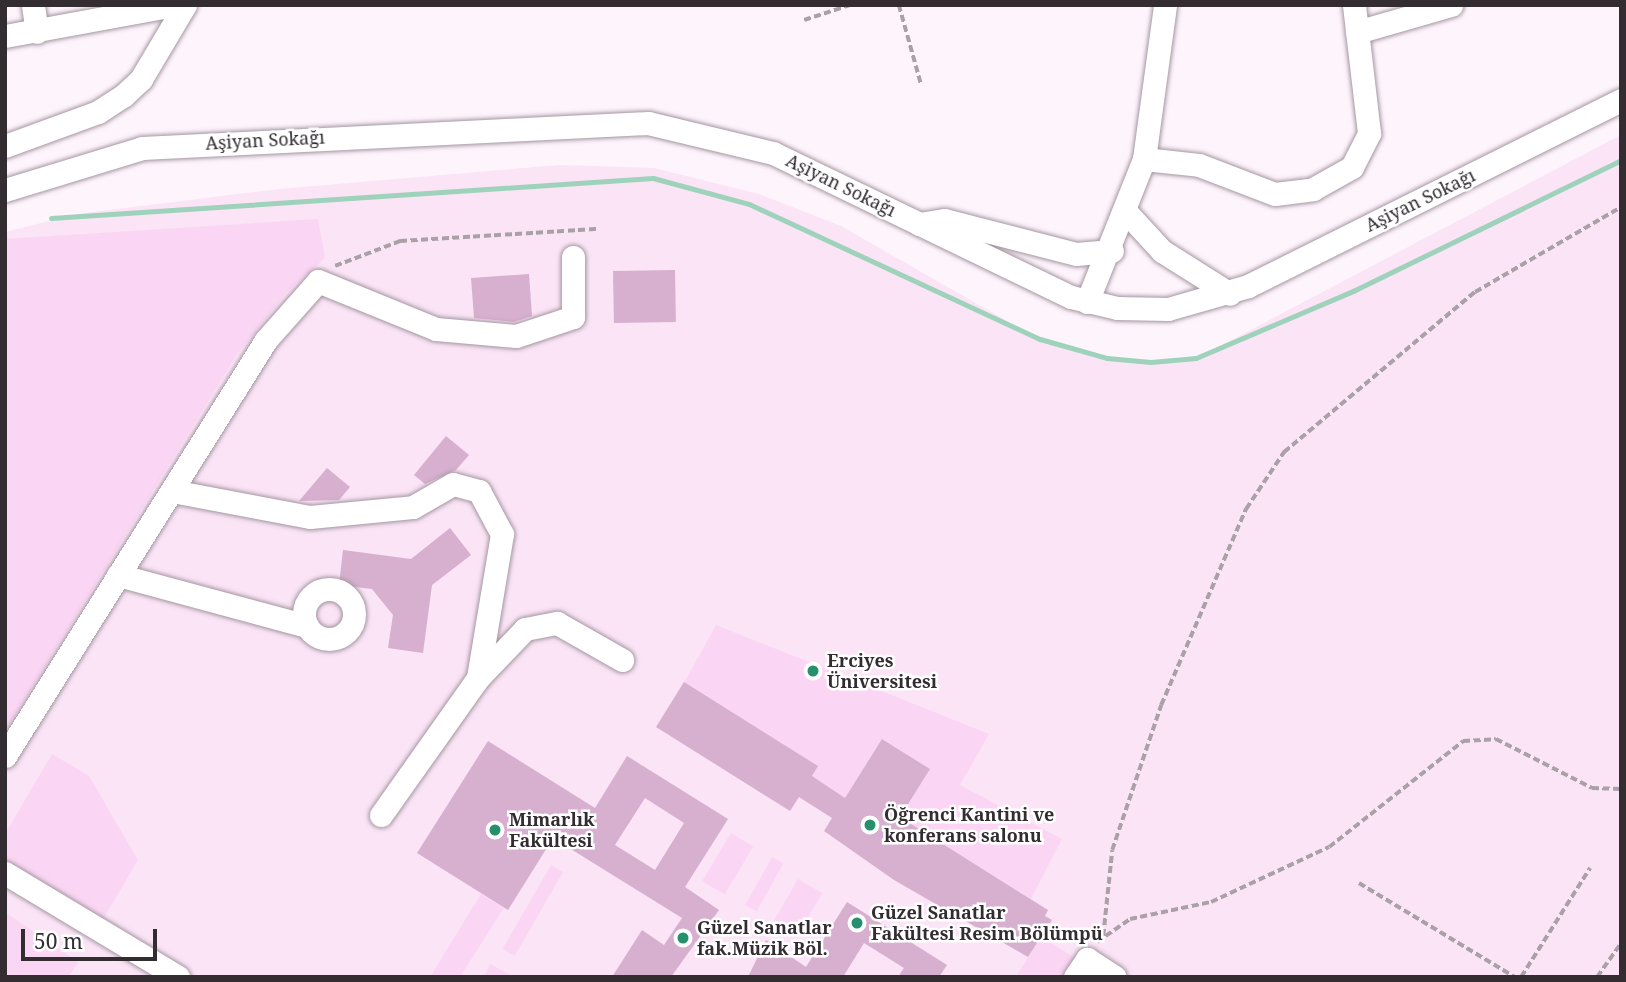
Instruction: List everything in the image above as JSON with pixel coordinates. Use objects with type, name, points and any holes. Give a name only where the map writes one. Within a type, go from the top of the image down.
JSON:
[{"type":"street","points":[[33,5],[37,32]]},
{"type":"street","points":[[5,36],[174,5]]},
{"type":"street","points":[[5,146],[98,111],[123,96],[141,79],[185,5]]},
{"type":"street","points":[[1087,302],[1112,251],[1144,159],[1165,5]]},
{"type":"street","points":[[1144,159],[1199,165],[1275,194],[1313,189],[1340,176],[1359,160],[1369,133],[1354,5]]},
{"type":"street","points":[[1357,32],[1451,5]]},
{"type":"street","name":"Aşiyan Sokağı","points":[[5,190],[142,148],[618,120],[697,131],[773,153],[1087,302],[1168,309],[1230,294],[1621,100]]},
{"type":"street","points":[[1127,213],[1162,251],[1230,294]]},
{"type":"street","points":[[919,224],[944,220],[1076,254],[1112,251]]},
{"type":"street","points":[[5,756],[265,341],[318,281],[436,330],[516,336],[573,317],[573,257]]},
{"type":"street","points":[[172,491],[310,517],[413,507],[453,484],[479,491],[502,534],[478,678]]},
{"type":"street","points":[[118,575],[307,626]]},
{"type":"street","points":[[381,815],[478,678],[525,629],[540,622],[565,626],[622,660]]},
{"type":"street","points":[[5,873],[178,977]]},
{"type":"street","points":[[1075,977],[1087,959],[1115,977]]},
{"type":"path","points":[[804,20],[850,5]]},
{"type":"path","points":[[899,5],[921,84]]},
{"type":"path","points":[[1621,207],[1475,292],[1283,452],[1246,509],[1161,705],[1112,850],[1103,936],[1130,919],[1211,902],[1299,863],[1358,827],[1462,741],[1496,739],[1592,788],[1621,789]]},
{"type":"path","points":[[318,281],[354,254],[384,244],[599,229]]},
{"type":"path","points":[[1521,977],[1590,868]]},
{"type":"path","points":[[1359,883],[1515,977]]},
{"type":"path","points":[[1597,977],[1621,943]]},
{"type":"shaded area","name":"Erciyes Üniversitesi","points":[[1621,135],[1621,977],[5,977],[5,232],[77,214],[279,189],[559,165],[654,168],[759,194],[841,226],[1042,341],[1092,356],[1163,364],[1201,356]]},
{"type":"shaded area","points":[[318,219],[325,258],[286,293],[237,354],[5,731],[5,239]]},
{"type":"shaded area","points":[[716,625],[989,734],[960,785],[1062,839],[1031,899],[900,817],[930,769],[883,739],[845,798],[812,776],[818,766],[684,683]]},
{"type":"shaded area","points":[[52,754],[89,776],[138,860],[98,928],[5,873],[5,834]]},
{"type":"shaded area","points":[[731,833],[753,846],[724,894],[702,881]]},
{"type":"shaded area","points":[[772,857],[783,863],[757,911],[745,905]]},
{"type":"shaded area","points":[[551,865],[563,872],[515,956],[502,949]]},
{"type":"shaded area","points":[[798,879],[822,893],[798,935],[774,921]]},
{"type":"shaded area","points":[[481,894],[504,908],[460,977],[430,977]]},
{"type":"shaded area","points":[[5,912],[78,962],[68,977],[5,977]]},
{"type":"shaded area","points":[[1041,937],[1082,962],[1072,977],[1016,977]]},
{"type":"shaded area","points":[[490,964],[515,977],[484,977]]},
{"type":"building","points":[[675,270],[676,322],[614,323],[613,271]]},
{"type":"building","points":[[529,274],[532,316],[514,322],[474,318],[471,278]]},
{"type":"building","points":[[446,436],[469,455],[456,470],[425,484],[414,475]]},
{"type":"building","points":[[327,468],[350,487],[339,500],[299,501]]},
{"type":"building","points":[[450,528],[471,555],[432,585],[423,653],[388,648],[393,615],[372,589],[339,585],[343,550],[411,559]]},
{"type":"building","name":"Öğrenci Kantini ve konferans salonu","points":[[684,682],[818,766],[812,776],[845,798],[882,739],[930,769],[900,817],[1048,910],[1045,916],[1052,920],[1028,957],[894,880],[824,831],[832,818],[799,797],[790,811],[656,727]]},
{"type":"building","name":"Mimarlık Fakültesi","points":[[488,741],[595,808],[627,756],[728,819],[685,887],[719,910],[671,977],[612,977],[642,930],[664,945],[682,918],[553,838],[508,910],[417,853]],"holes":[[[645,798],[684,823],[655,870],[615,845]]]},
{"type":"building","name":"Güzel Sanatlar Fakültesi Resim Bölümpü","points":[[847,902],[947,965],[939,977],[898,977],[904,968],[864,943],[843,977],[748,977],[766,940],[806,967]]},
{"type":"waterway","points":[[51,218],[653,178],[749,204],[1040,339],[1107,358],[1151,362],[1196,358],[1353,291],[1621,160]]},
{"type":"place","name":"Erciyes Üniversitesi","points":[[813,671]]},
{"type":"place","name":"Öğrenci Kantini ve konferans salonu","points":[[870,825]]},
{"type":"place","name":"Mimarlık Fakültesi","points":[[495,830]]},
{"type":"place","name":"Güzel Sanatlar Fakültesi Resim Bölümpü","points":[[857,923]]},
{"type":"place","name":"Güzel Sanatlar fak.Müzik Böl.","points":[[683,938]]}]
